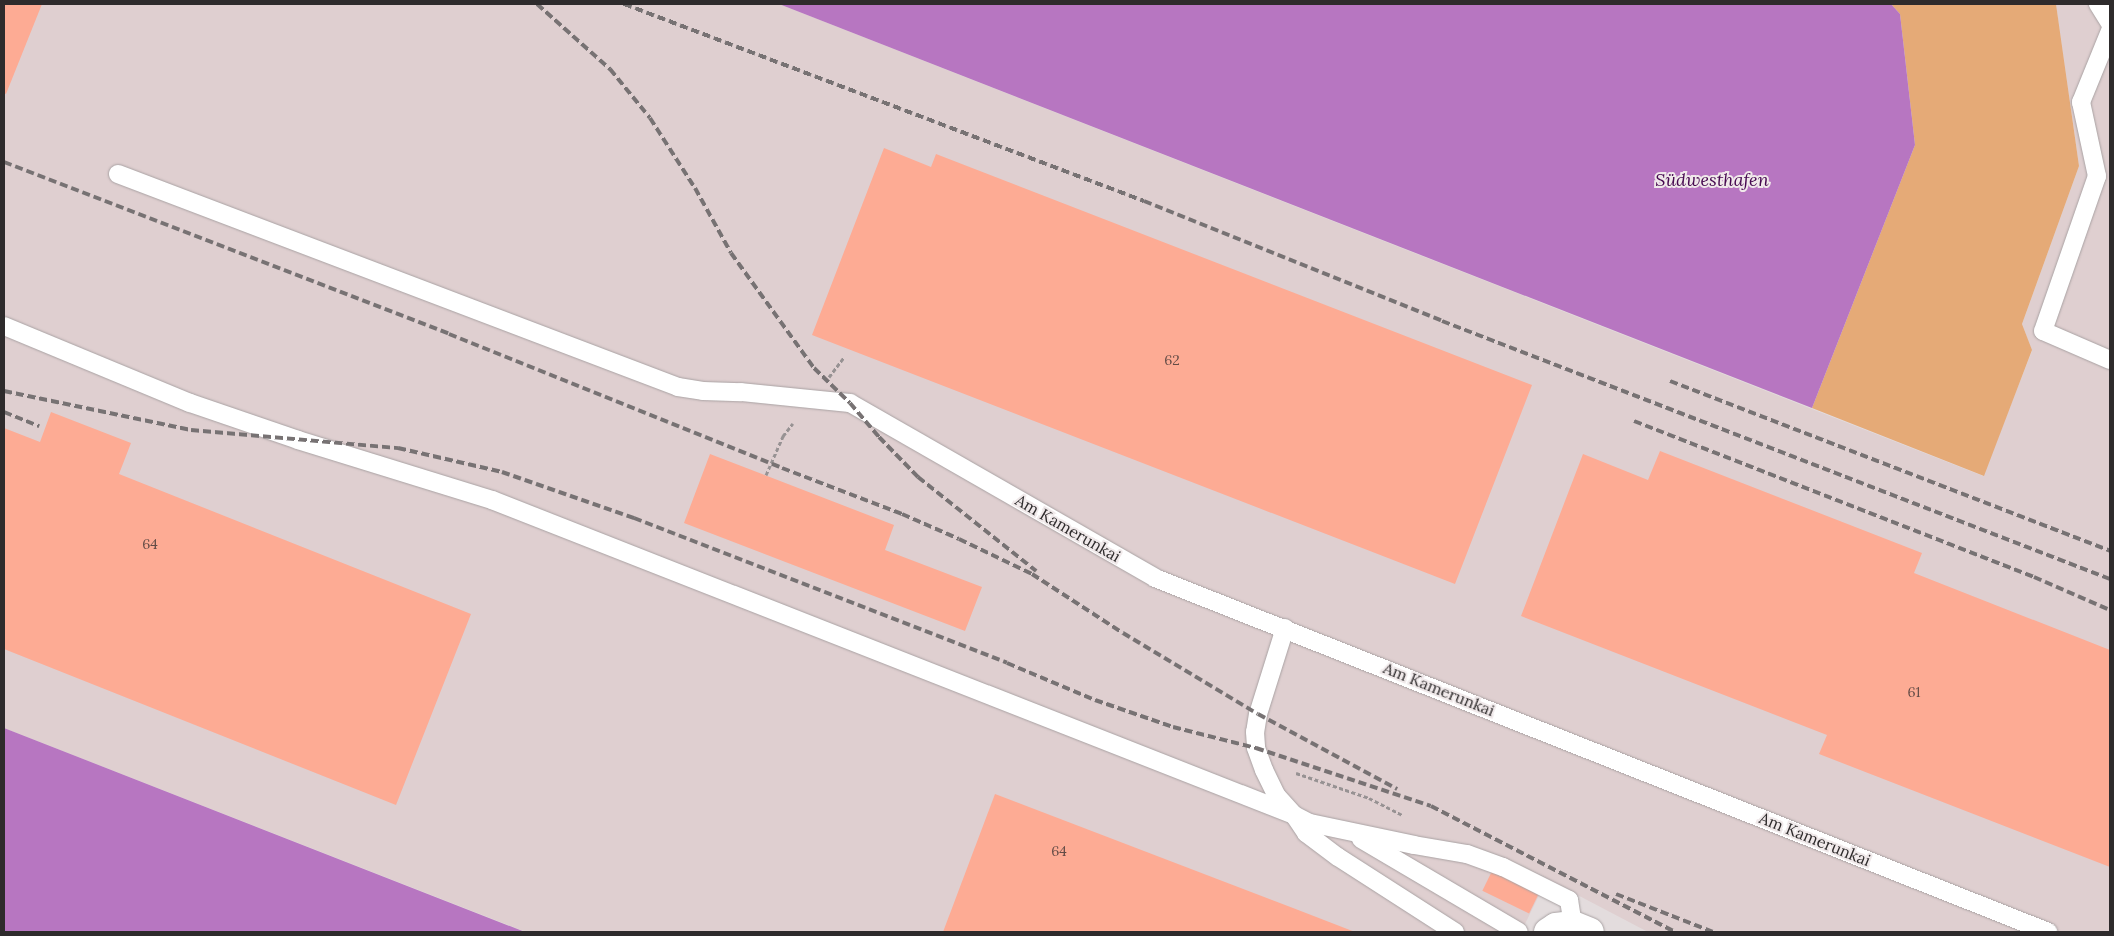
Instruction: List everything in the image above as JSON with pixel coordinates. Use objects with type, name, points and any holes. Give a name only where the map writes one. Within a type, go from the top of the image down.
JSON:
[{"type":"lane","points":[[2098,4],[2110,24]]},
{"type":"lane","points":[[2110,31],[2081,102],[2097,176],[2043,331],[2110,360]]},
{"type":"lane","name":"Am Kamerunkai","points":[[118,174],[678,387],[702,391],[741,392],[850,403],[1156,578],[2048,932]]},
{"type":"lane","points":[[4,326],[190,403],[298,440],[492,500],[1294,814],[1310,823],[1467,854],[1503,867],[1569,900],[1570,930]]},
{"type":"lane","points":[[1285,628],[1258,714],[1255,732],[1256,748],[1276,795],[1294,814],[1306,834],[1338,857],[1455,932]]},
{"type":"lane","points":[[1345,829],[1519,932]]},
{"type":"shaded area","points":[[4,4],[779,4],[1983,476],[2032,351],[2022,324],[2079,166],[2056,4],[2110,4],[2110,932],[1648,932],[1547,879],[1521,932],[526,932],[4,728]]},
{"type":"shaded area","points":[[1891,4],[2056,4],[2079,166],[2022,324],[2032,350],[1984,476],[1812,408],[1915,145],[1900,14]]},
{"type":"water","name":"Südwesthafen","points":[[779,4],[1891,4],[1900,14],[1915,145],[1812,408]]},
{"type":"water","points":[[4,728],[525,932],[4,932]]},
{"type":"building","points":[[4,4],[42,4],[6,94],[4,93]]},
{"type":"building","points":[[884,148],[931,167],[936,154],[1532,385],[1455,584],[812,335]]},
{"type":"building","points":[[51,412],[131,443],[119,474],[471,614],[396,805],[4,649],[4,428],[40,442]]},
{"type":"building","points":[[1660,451],[1922,553],[1914,573],[2110,650],[2110,867],[1819,754],[1827,735],[1521,616],[1583,454],[1648,480]]},
{"type":"building","points":[[710,454],[894,525],[885,550],[982,587],[965,631],[684,523]]},
{"type":"building","points":[[995,794],[1293,908],[1355,932],[943,932]]},
{"type":"building","points":[[1492,871],[1539,894],[1529,914],[1482,891]]},
{"type":"railway","points":[[537,4],[610,69],[650,118],[695,188],[731,253],[814,368],[850,403],[879,437],[918,477],[1036,571]]},
{"type":"railway","points":[[624,4],[1144,201],[1442,321],[2110,579]]},
{"type":"railway","points":[[4,162],[449,334],[782,468],[902,514],[959,539],[1032,574],[1123,633],[1258,714],[1397,789]]},
{"type":"railway","points":[[1670,381],[2110,551]]},
{"type":"railway","points":[[4,391],[191,430],[398,448],[502,472],[634,518],[1007,663],[1095,700],[1173,727],[1256,748],[1431,806],[1675,932]]},
{"type":"railway","points":[[4,412],[39,426]]},
{"type":"railway","points":[[1634,421],[2034,577],[2110,610]]},
{"type":"railway","points":[[1616,894],[1713,932]]}]
